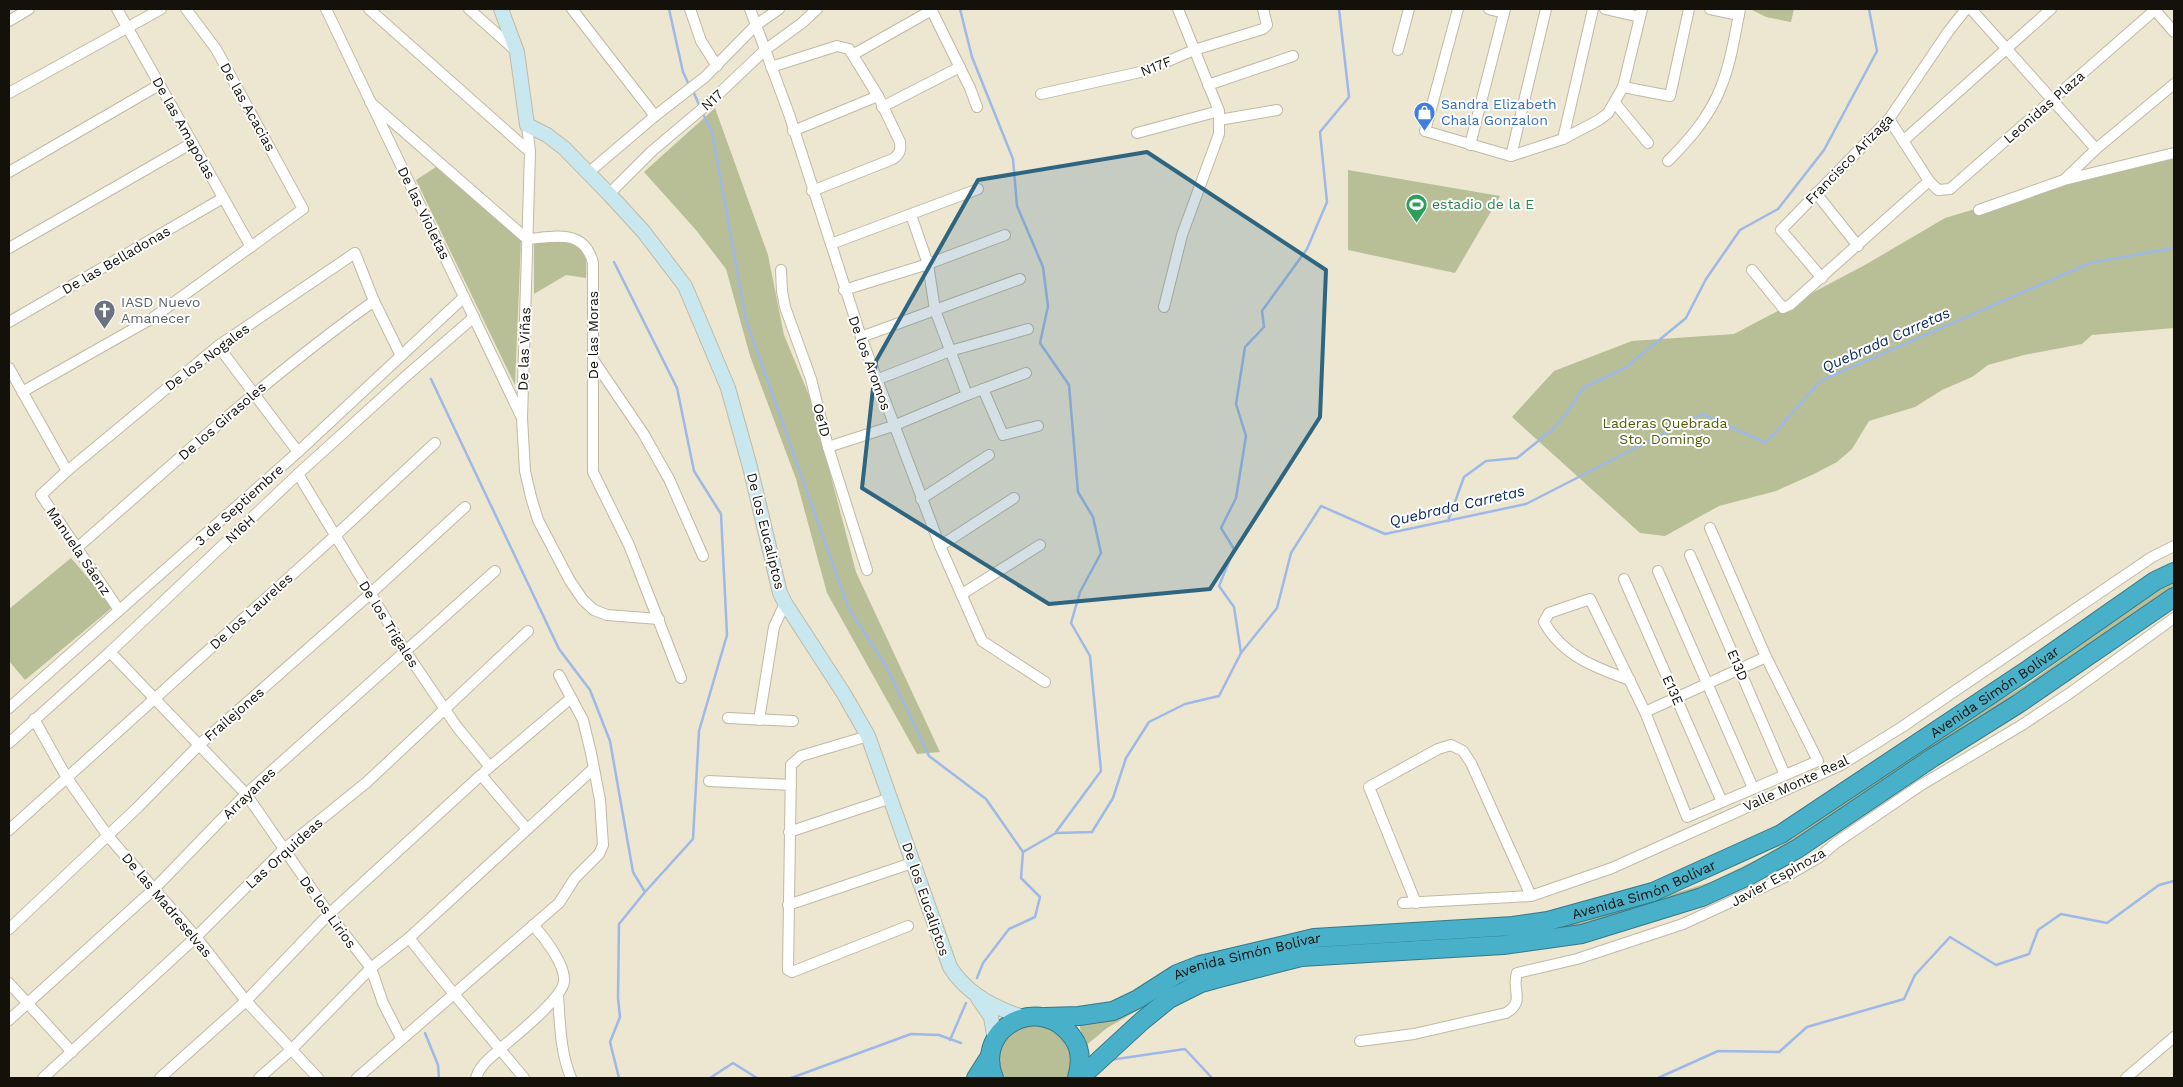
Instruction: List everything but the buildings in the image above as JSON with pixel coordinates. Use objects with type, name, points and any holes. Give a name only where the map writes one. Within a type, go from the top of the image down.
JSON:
[{"type":"highway","name":"Avenida Simón Bolívar","points":[[1023,1017],[1079,1016],[1113,1011],[1138,999],[1178,974],[1200,965],[1314,938],[1513,926],[1548,920],[1653,892],[1781,834],[2029,669],[2155,581],[2174,572]]},
{"type":"highway","name":"Avenida Simón Bolívar","points":[[1078,1078],[1142,1020],[1169,999],[1201,983],[1301,957],[1503,945],[1582,934],[1702,897],[1748,876],[1797,849],[1932,758],[2018,704],[2174,597]]},
{"type":"highway","points":[[976,1078],[1002,1030],[1012,1022],[1023,1017]]},
{"type":"highway","name":"Avenida Simón Bolívar","points":[[1045,1017],[1058,1022],[1076,1042],[1080,1055],[1078,1078]]},
{"type":"highway","points":[[992,1048],[991,1071],[994,1078]]},
{"type":"street","points":[[9,21],[29,9]]},
{"type":"street","name":"De las Amapolas","points":[[117,9],[251,247]]},
{"type":"street","points":[[9,94],[161,9]]},
{"type":"street","name":"De las Acacias","points":[[186,9],[216,49],[303,209],[251,247]]},
{"type":"street","name":"De las Violetas","points":[[326,9],[522,418]]},
{"type":"street","points":[[369,9],[530,152]]},
{"type":"street","points":[[469,9],[517,52]]},
{"type":"street","name":"De las Viñas","points":[[501,9],[517,52],[522,72],[530,152],[522,418],[525,471],[531,497],[538,520],[570,581],[583,600],[594,610],[607,615],[659,619]]},
{"type":"street","points":[[572,9],[655,116]]},
{"type":"street","points":[[690,9],[701,41],[717,66]]},
{"type":"street","name":"De los Aromos","points":[[750,9],[831,244],[844,290],[893,426],[940,546],[982,641],[1045,682]]},
{"type":"street","points":[[588,173],[655,116],[683,96],[717,66],[756,25],[779,9]]},
{"type":"street","name":"N17","points":[[609,194],[652,152],[709,103],[765,50],[817,9]]},
{"type":"street","points":[[1164,307],[1182,235],[1219,134],[1219,116],[1178,9]]},
{"type":"street","name":"N17F","points":[[1041,94],[1145,72],[1194,50],[1263,29],[1267,25],[1263,9]]},
{"type":"street","points":[[1398,50],[1409,9]]},
{"type":"street","points":[[1458,9],[1425,130],[1510,156],[1563,139],[1599,120],[1608,113],[1615,103],[1623,87],[1641,13],[1604,9]]},
{"type":"street","points":[[1470,145],[1505,11],[1489,9]]},
{"type":"street","points":[[1510,156],[1546,9]]},
{"type":"street","points":[[1563,139],[1593,9]]},
{"type":"street","points":[[1623,87],[1670,96],[1689,9]]},
{"type":"street","points":[[1668,161],[1688,141],[1710,109],[1722,86],[1740,12],[1710,9]]},
{"type":"street","name":"Francisco Arizaga","points":[[1822,278],[1781,230],[1890,119],[1948,32],[1966,9]]},
{"type":"street","points":[[1972,9],[2096,149]]},
{"type":"street","points":[[1903,141],[2051,9]]},
{"type":"street","points":[[2155,9],[2174,32]]},
{"type":"street","name":"Leonidas Plaza","points":[[1929,181],[1938,190],[1950,189],[2155,9]]},
{"type":"street","points":[[854,54],[932,10],[977,107]]},
{"type":"street","points":[[771,67],[837,46],[849,49],[854,54],[878,96],[900,142],[901,149],[898,156],[812,191]]},
{"type":"street","points":[[1208,85],[1294,56]]},
{"type":"street","points":[[882,107],[960,67]]},
{"type":"street","points":[[2064,180],[2096,149],[2174,84]]},
{"type":"street","points":[[9,172],[159,85]]},
{"type":"street","points":[[793,131],[878,96]]},
{"type":"street","points":[[370,102],[527,239]]},
{"type":"street","points":[[1615,103],[1648,143]]},
{"type":"street","points":[[1137,133],[1219,116],[1277,110]]},
{"type":"street","points":[[1752,270],[1783,308],[1790,306],[1929,181],[1890,119]]},
{"type":"street","name":"De los Eucaliptos","points":[[527,125],[548,135],[609,194],[643,231],[684,286],[720,368],[742,436],[778,584],[785,603],[830,671],[868,736],[950,967],[963,984],[976,995],[997,1007],[1023,1017]]},
{"type":"street","points":[[9,248],[192,143]]},
{"type":"street","points":[[1979,210],[2064,180],[2174,152]]},
{"type":"street","points":[[831,244],[978,189]]},
{"type":"street","points":[[1816,193],[1858,246]]},
{"type":"street","name":"De las Belladonas","points":[[9,322],[223,198]]},
{"type":"street","points":[[911,215],[928,264],[935,310],[967,394]]},
{"type":"street","points":[[844,290],[928,264],[1005,235]]},
{"type":"street","name":"De las Moras","points":[[527,239],[568,236],[584,244],[590,253],[593,263],[593,472],[629,545],[681,678]]},
{"type":"street","points":[[22,392],[152,319],[251,247]]},
{"type":"street","name":"De los Nogales","points":[[67,471],[218,346],[355,253],[374,301]]},
{"type":"street","name":"Oe1D","points":[[781,270],[785,307],[810,379],[828,447],[867,570]]},
{"type":"street","points":[[861,338],[1020,279]]},
{"type":"street","name":"3 de Septiembre","points":[[9,708],[298,452],[464,297]]},
{"type":"street","points":[[374,301],[402,356]]},
{"type":"street","name":"De los Girasoles","points":[[76,548],[254,394],[331,332],[374,301]]},
{"type":"street","name":"N16H","points":[[9,743],[110,652],[298,474],[405,376],[474,317]]},
{"type":"street","points":[[876,380],[950,352],[1028,328]]},
{"type":"street","points":[[218,346],[298,452]]},
{"type":"street","points":[[594,361],[643,433],[665,471],[703,556]]},
{"type":"street","points":[[9,368],[67,471]]},
{"type":"street","points":[[828,447],[893,426],[967,394],[1026,373]]},
{"type":"street","points":[[983,389],[1003,435],[1038,426]]},
{"type":"street","name":"De los Laureles","points":[[9,830],[336,535],[435,443]]},
{"type":"street","points":[[921,499],[989,454]]},
{"type":"street","name":"Manuela Sáenz","points":[[67,471],[41,495],[119,610]]},
{"type":"street","name":"De los Trigales","points":[[298,474],[406,652],[469,742],[490,767]]},
{"type":"street","points":[[940,546],[1014,498]]},
{"type":"street","name":"Frailejones","points":[[9,929],[108,836],[200,744],[370,594],[465,507]]},
{"type":"street","points":[[1630,680],[1594,667],[1572,654],[1548,630],[1544,622],[1549,613],[1590,600],[1630,680],[1645,712],[1687,817],[1818,761],[1766,657],[1710,528]]},
{"type":"street","points":[[962,594],[1040,545]]},
{"type":"street","name":"Valle Monte Real","points":[[1403,903],[1531,896],[1612,868],[1841,765],[1902,727],[2152,557],[2174,546]]},
{"type":"street","name":"E13D","points":[[1690,555],[1785,774]]},
{"type":"street","name":"Arrayanes","points":[[9,1020],[154,889],[246,794],[495,571]]},
{"type":"street","points":[[1658,571],[1752,789],[1764,799]]},
{"type":"street","name":"E13E","points":[[1624,579],[1722,802]]},
{"type":"street","points":[[760,720],[774,627],[785,603]]},
{"type":"street","name":"Javier Espinoza","points":[[1360,1041],[1414,1034],[1506,1013],[1513,1009],[1516,1003],[1515,979],[1517,973],[1577,959],[1682,924],[1785,877],[1818,858],[1837,842],[1921,785],[2022,725],[2174,618]]},
{"type":"street","name":"Las Orquideas","points":[[43,1078],[196,937],[283,850],[367,782],[528,631]]},
{"type":"street","name":"De los Lirios","points":[[110,652],[246,794],[283,850],[371,968],[384,1003],[401,1038]]},
{"type":"street","points":[[1645,712],[1766,657]]},
{"type":"street","points":[[356,1078],[559,903],[575,878],[599,854],[603,845],[600,800],[591,753],[583,720],[570,699],[559,675]]},
{"type":"street","points":[[160,1078],[246,1001],[329,914],[481,775],[570,699]]},
{"type":"street","points":[[728,718],[793,721]]},
{"type":"street","name":"De las Madreselvas","points":[[34,719],[67,778],[108,836],[196,937],[246,1001],[318,1078]]},
{"type":"street","points":[[868,736],[801,756],[794,760],[791,767],[788,970],[792,972],[908,926]]},
{"type":"street","points":[[1416,903],[1369,787],[1438,749],[1451,745],[1463,751],[1471,763],[1531,896]]},
{"type":"street","points":[[259,1078],[291,1050],[371,968],[409,938],[593,769]]},
{"type":"street","points":[[481,775],[527,829]]},
{"type":"street","points":[[709,781],[791,785]]},
{"type":"street","points":[[1749,805],[1752,789]]},
{"type":"street","points":[[789,832],[890,798]]},
{"type":"street","points":[[788,905],[912,863]]},
{"type":"street","points":[[476,1078],[484,1063],[545,1010],[558,995],[564,982],[559,963],[547,942],[533,925]]},
{"type":"street","points":[[409,938],[524,1078]]},
{"type":"street","points":[[9,983],[72,1052]]},
{"type":"street","points":[[558,995],[563,1055],[570,1078]]},
{"type":"street","name":"De los Eucaliptos","points":[[976,995],[991,1017],[992,1048]]},
{"type":"street","points":[[2126,1078],[2174,1037]]},
{"type":"highlighted area","points":[[1147,152],[1326,270],[1320,417],[1210,589],[1049,604],[862,488],[876,361],[978,180]]},
{"type":"green space","points":[[1750,9],[1794,9],[1791,22],[1766,17]]},
{"type":"green space","points":[[715,108],[768,255],[784,335],[811,400],[856,572],[940,752],[917,754],[827,593],[796,479],[750,356],[726,269],[696,230],[644,172]]},
{"type":"green space","name":"Laderas Quebrada Sto. Domingo","points":[[2174,156],[2174,328],[2092,335],[2082,344],[2024,355],[1988,365],[1972,377],[1942,390],[1915,407],[1869,421],[1852,449],[1837,462],[1776,491],[1719,506],[1665,536],[1640,533],[1512,417],[1554,371],[1632,341],[1734,334],[1865,265],[1945,218],[2036,191]]},
{"type":"green space","points":[[436,167],[521,240],[515,385],[416,180]]},
{"type":"green space","name":"estadio de la E","points":[[1348,170],[1500,196],[1455,273],[1348,250]]},
{"type":"green space","points":[[568,239],[579,246],[585,255],[586,278],[566,275],[534,294],[534,241]]},
{"type":"green space","points":[[71,558],[113,607],[25,680],[9,661],[9,609]]},
{"type":"green space","points":[[2174,581],[2174,589],[2047,678],[1881,782],[1813,831],[1713,886],[1615,921],[1501,941],[1346,945],[1302,949],[1152,1002],[1107,1028],[1084,1047],[1079,1023],[1222,966],[1285,948],[1522,932],[1579,923],[1711,882],[1760,858],[1798,835],[1854,794],[1949,731],[2030,682],[2145,598]]},
{"type":"green space","points":[[1026,1020],[1063,1032],[1075,1057],[1070,1078],[997,1078],[996,1043]]},
{"type":"waterway","points":[[669,9],[683,72],[690,87]]},
{"type":"waterway","points":[[960,9],[972,57],[1013,159],[1017,206],[1043,267],[1048,306],[1040,343],[1069,385],[1078,492],[1093,517],[1101,553],[1080,592],[1071,623],[1090,656],[1101,771],[1056,832]]},
{"type":"waterway","points":[[1241,653],[1234,607],[1219,586],[1234,549],[1221,528],[1236,498],[1246,436],[1236,404],[1245,347],[1264,327],[1262,311],[1307,249],[1327,202],[1320,132],[1349,97],[1339,9]]},
{"type":"waterway","points":[[1448,521],[1464,477],[1486,461],[1517,458],[1552,430],[1566,414],[1583,388],[1625,368],[1686,318],[1706,279],[1740,230],[1778,209],[1824,150],[1877,51],[1869,9]]},
{"type":"waterway","points":[[693,91],[700,107]]},
{"type":"waterway","points":[[702,112],[712,132],[746,320],[848,607],[886,666],[929,756],[986,799],[1023,852]]},
{"type":"waterway","name":"Quebrada Carretas","points":[[977,978],[983,963],[1009,929],[1035,917],[1040,897],[1021,878],[1023,852],[1056,833],[1092,832],[1113,798],[1126,758],[1149,722],[1185,704],[1219,696],[1241,653],[1277,608],[1291,553],[1321,506],[1385,534],[1526,504],[1702,414],[1766,443],[1820,381],[2090,263],[2174,248]]},
{"type":"waterway","points":[[614,262],[677,388],[694,471],[721,514],[727,635],[699,731],[693,839],[619,924],[618,998],[620,1017],[610,1042],[619,1078]]},
{"type":"waterway","points":[[431,379],[559,649],[590,690],[610,741],[633,872],[645,892]]},
{"type":"waterway","points":[[1658,1078],[1718,1051],[1779,1052],[1807,1027],[1904,999],[1915,975],[1950,937],[1996,965],[2029,954],[2038,930],[2061,914],[2107,923],[2159,885],[2174,881]]},
{"type":"waterway","name":"Quebrada Carretas","points":[[950,1040],[966,1003]]},
{"type":"waterway","points":[[425,1033],[438,1065],[439,1078]]},
{"type":"waterway","points":[[791,1078],[911,1034],[939,1035],[961,1043]]},
{"type":"waterway","points":[[1110,1060],[1185,1049],[1212,1078]]},
{"type":"waterway","points":[[710,1078],[733,1063],[757,1078]]},
{"type":"place","name":"Sandra Elizabeth Chala Gonzalon","points":[[1425,131]]},
{"type":"place","name":"estadio de la E","points":[[1416,223]]},
{"type":"place","name":"IASD Nuevo Amanecer","points":[[105,329]]}]
